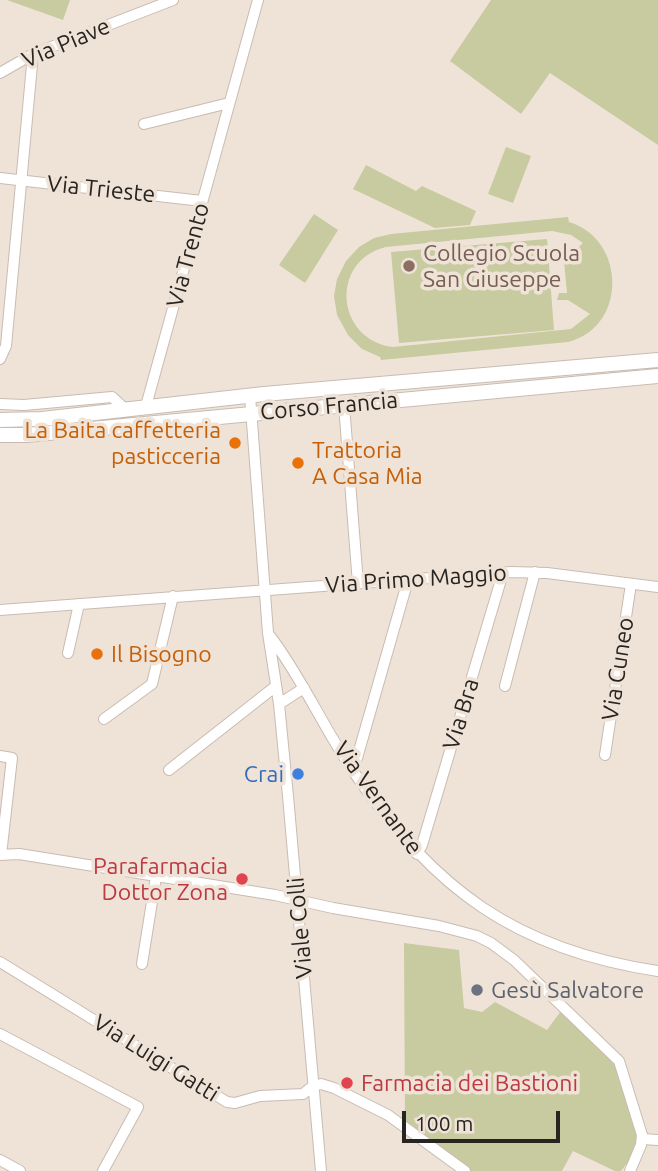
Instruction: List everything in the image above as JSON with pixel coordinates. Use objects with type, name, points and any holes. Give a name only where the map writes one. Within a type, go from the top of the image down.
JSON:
[{"type":"main road","name":"Corso Francia","points":[[0,420],[42,419],[124,408],[658,360]]},
{"type":"main road","name":"Corso Francia","points":[[0,435],[27,435],[658,376]]},
{"type":"main road","points":[[0,420],[0,435]]},
{"type":"street","name":"Via Piave","points":[[0,73],[33,54],[173,0]]},
{"type":"street","name":"Via Trento","points":[[146,406],[258,0]]},
{"type":"street","points":[[0,359],[6,346],[33,54]]},
{"type":"street","points":[[144,124],[229,103]]},
{"type":"street","name":"Via Trieste","points":[[0,178],[202,201]]},
{"type":"street","name":"Viale Colli","points":[[250,396],[264,590],[279,704],[321,1171]]},
{"type":"street","name":"Corso Francia","points":[[0,404],[24,405],[112,397],[124,408]]},
{"type":"street","points":[[344,405],[358,584]]},
{"type":"street","points":[[505,686],[535,572]]},
{"type":"street","name":"Via Primo Maggio","points":[[0,610],[503,573],[535,572],[658,587]]},
{"type":"street","name":"Via Bra","points":[[416,854],[422,845],[503,573]]},
{"type":"street","points":[[353,772],[408,580]]},
{"type":"street","name":"Via Cuneo","points":[[605,755],[631,584]]},
{"type":"street","points":[[104,719],[152,684],[173,596]]},
{"type":"street","points":[[68,653],[79,604]]},
{"type":"street","name":"Via Vernante","points":[[268,633],[353,772],[416,854],[468,900],[562,950],[597,960],[658,971]]},
{"type":"street","points":[[169,770],[276,686]]},
{"type":"street","points":[[279,704],[304,688]]},
{"type":"street","points":[[0,756],[12,758],[0,855],[19,854],[269,894],[439,926],[468,933],[491,943],[522,967],[619,1061],[643,1139],[630,1171]]},
{"type":"street","points":[[142,964],[156,877]]},
{"type":"street","name":"Via Luigi Gatti","points":[[0,962],[227,1102],[235,1103],[260,1096],[303,1094],[313,1086],[321,1084],[388,1115],[465,1171]]},
{"type":"street","points":[[0,1034],[138,1107],[103,1171]]},
{"type":"street","points":[[643,1139],[658,1140]]},
{"type":"street","points":[[0,1160],[20,1171]]},
{"type":"green space","points":[[7,0],[70,0],[63,20]]},
{"type":"green space","points":[[491,0],[658,0],[658,145],[550,73],[521,114],[450,61]]},
{"type":"green space","points":[[506,147],[531,156],[513,203],[488,194]]},
{"type":"green space","points":[[366,165],[416,191],[422,186],[476,211],[470,225],[435,228],[353,189]]},
{"type":"green space","points":[[314,214],[338,230],[305,283],[279,265]]},
{"type":"green space","points":[[568,217],[569,222],[588,231],[601,246],[610,263],[610,302],[601,319],[588,333],[568,342],[381,360],[362,349],[348,335],[337,315],[334,296],[337,279],[346,261],[359,247],[374,238],[391,234]],"holes":[[[552,231],[571,235],[583,243],[564,261],[567,293],[559,293],[557,300],[568,300],[590,314],[571,329],[393,347],[374,341],[360,330],[351,316],[347,300],[348,283],[355,268],[368,255],[386,247]]]},
{"type":"green space","points":[[547,239],[554,330],[399,343],[391,252]]},
{"type":"green space","points":[[404,943],[459,950],[464,1008],[482,1012],[495,1002],[547,1030],[561,1011],[621,1065],[641,1145],[621,1171],[615,1171],[573,1151],[562,1171],[465,1171],[405,1128]]},
{"type":"place","name":"Collegio Scuola San Giuseppe","points":[[409,266]]},
{"type":"place","name":"La Baita caffetteria pasticceria","points":[[235,443]]},
{"type":"place","name":"Trattoria A Casa Mia","points":[[298,463]]},
{"type":"place","name":"Il Bisogno","points":[[97,654]]},
{"type":"place","name":"Crai","points":[[298,774]]},
{"type":"place","name":"Parafarmacia Dottor Zona","points":[[242,879]]},
{"type":"place","name":"Gesù Salvatore","points":[[477,990]]},
{"type":"place","name":"Farmacia dei Bastioni","points":[[347,1083]]}]
